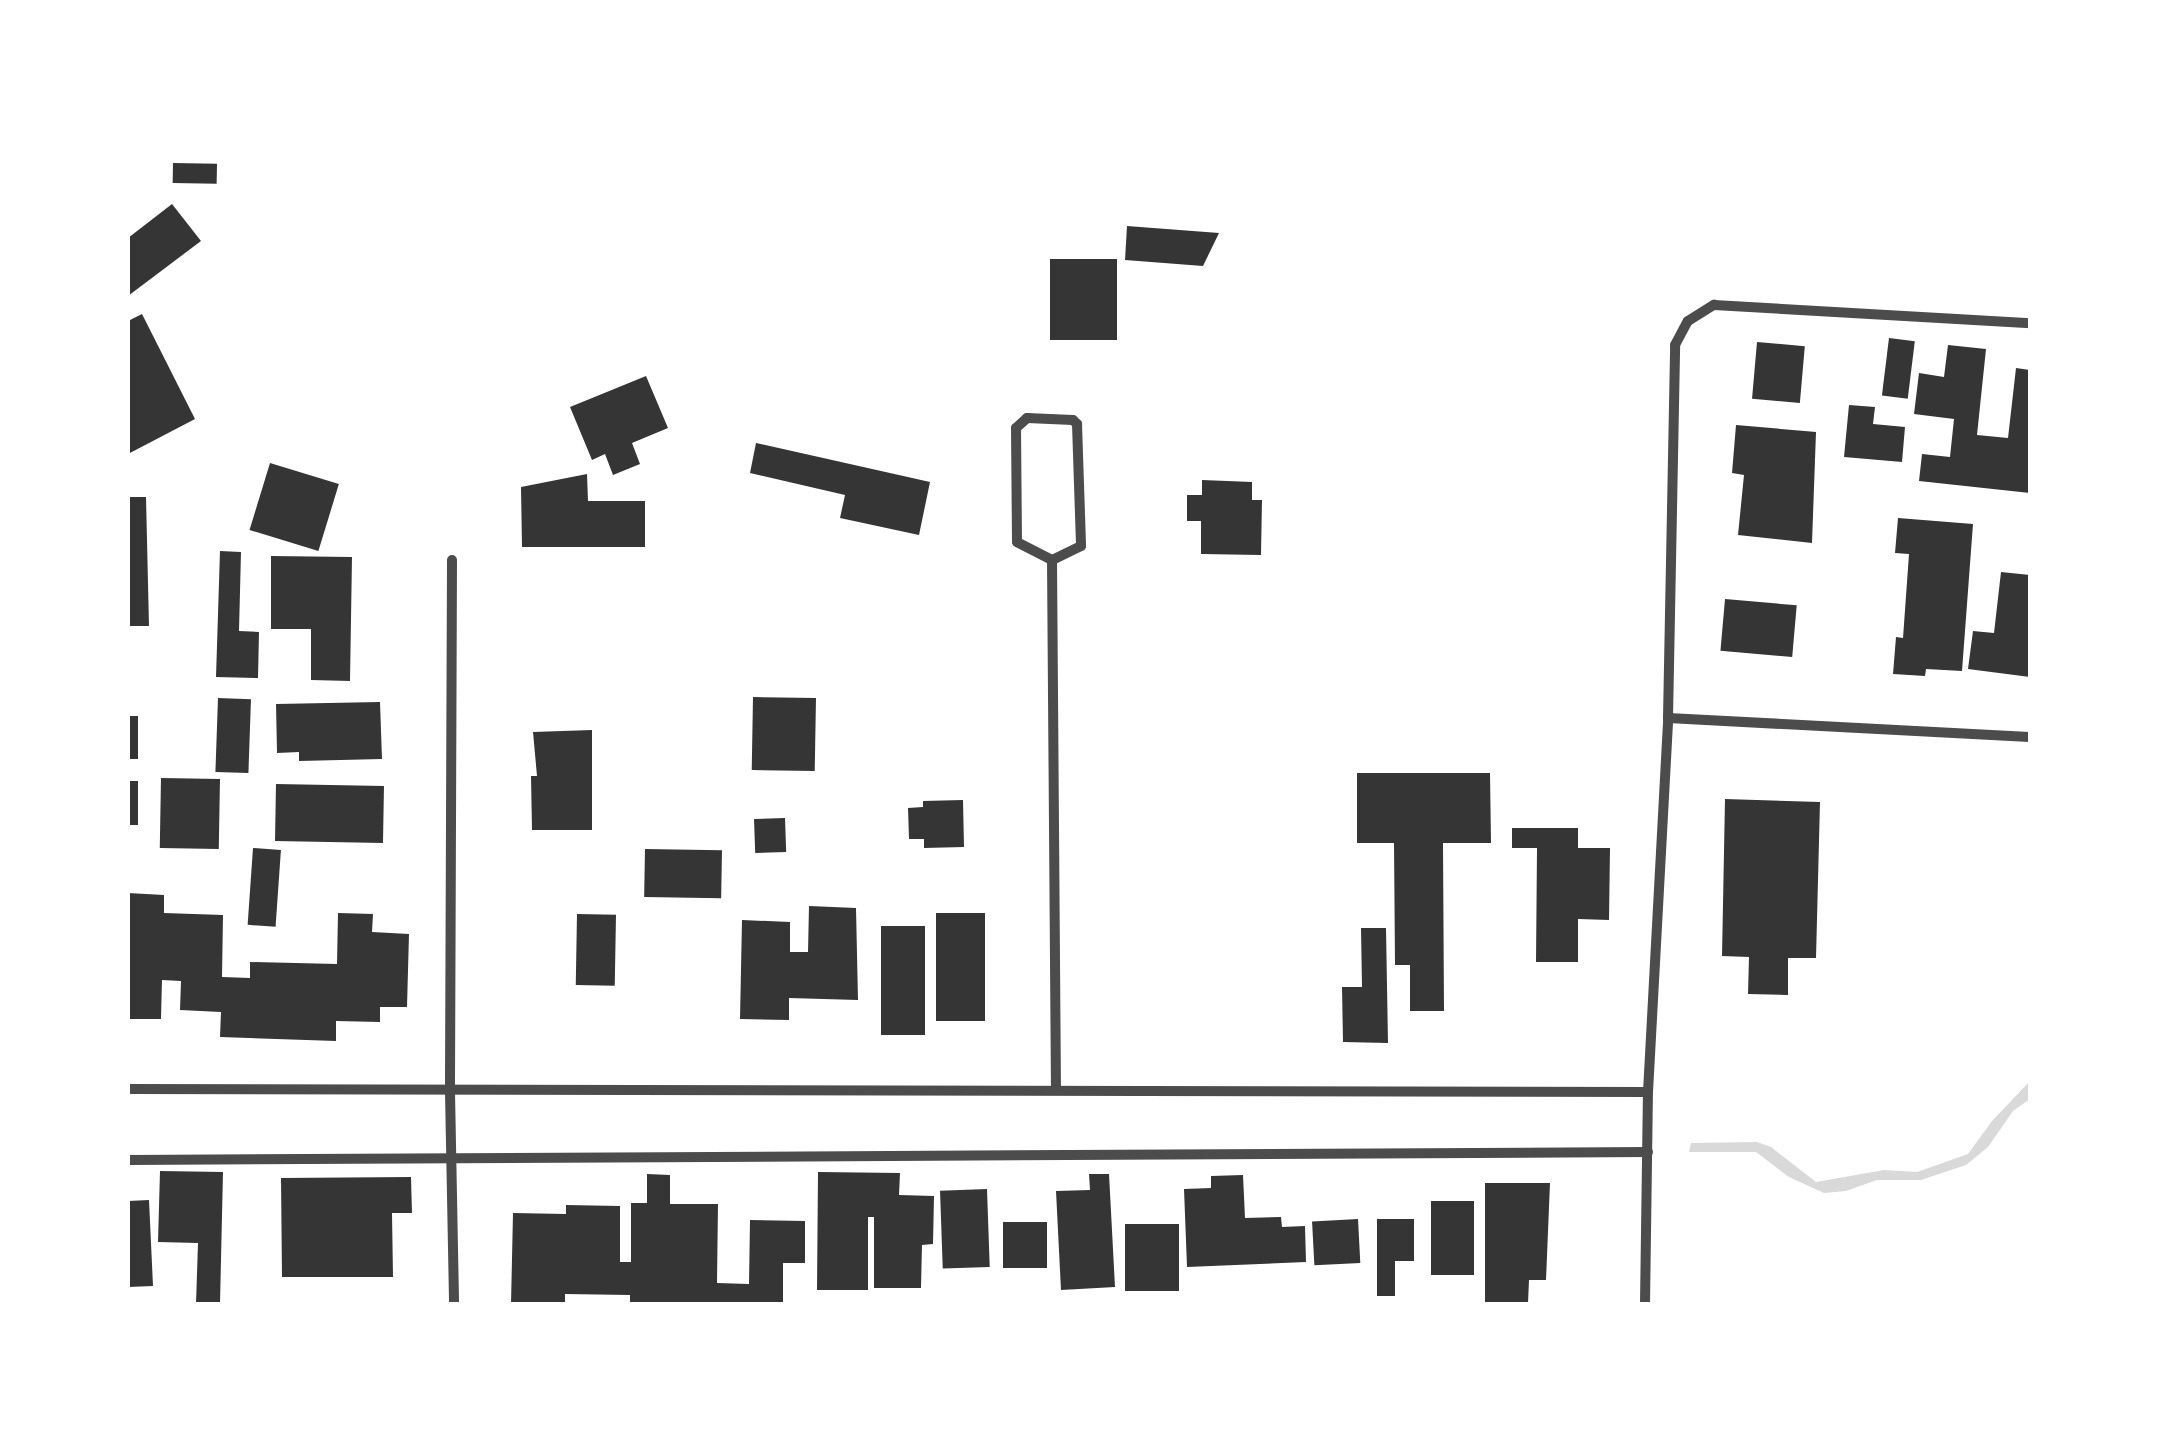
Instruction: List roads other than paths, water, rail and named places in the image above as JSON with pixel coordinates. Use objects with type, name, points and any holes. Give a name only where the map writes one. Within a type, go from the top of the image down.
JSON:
[{"type":"street","points":[[1645,1304],[1648,1092],[1668,718],[1675,346],[1688,321],[1714,305],[2030,323]]},
{"type":"street","points":[[1026,418],[1074,420],[1077,424],[1081,546],[1052,560],[1017,542],[1016,428],[1026,418]]},
{"type":"street","points":[[452,560],[450,1092],[454,1304]]},
{"type":"street","points":[[1052,560],[1056,1090]]},
{"type":"street","points":[[1668,718],[2030,738]]},
{"type":"street","points":[[128,1089],[1648,1092]]},
{"type":"street","points":[[128,1160],[1648,1152]]}]
